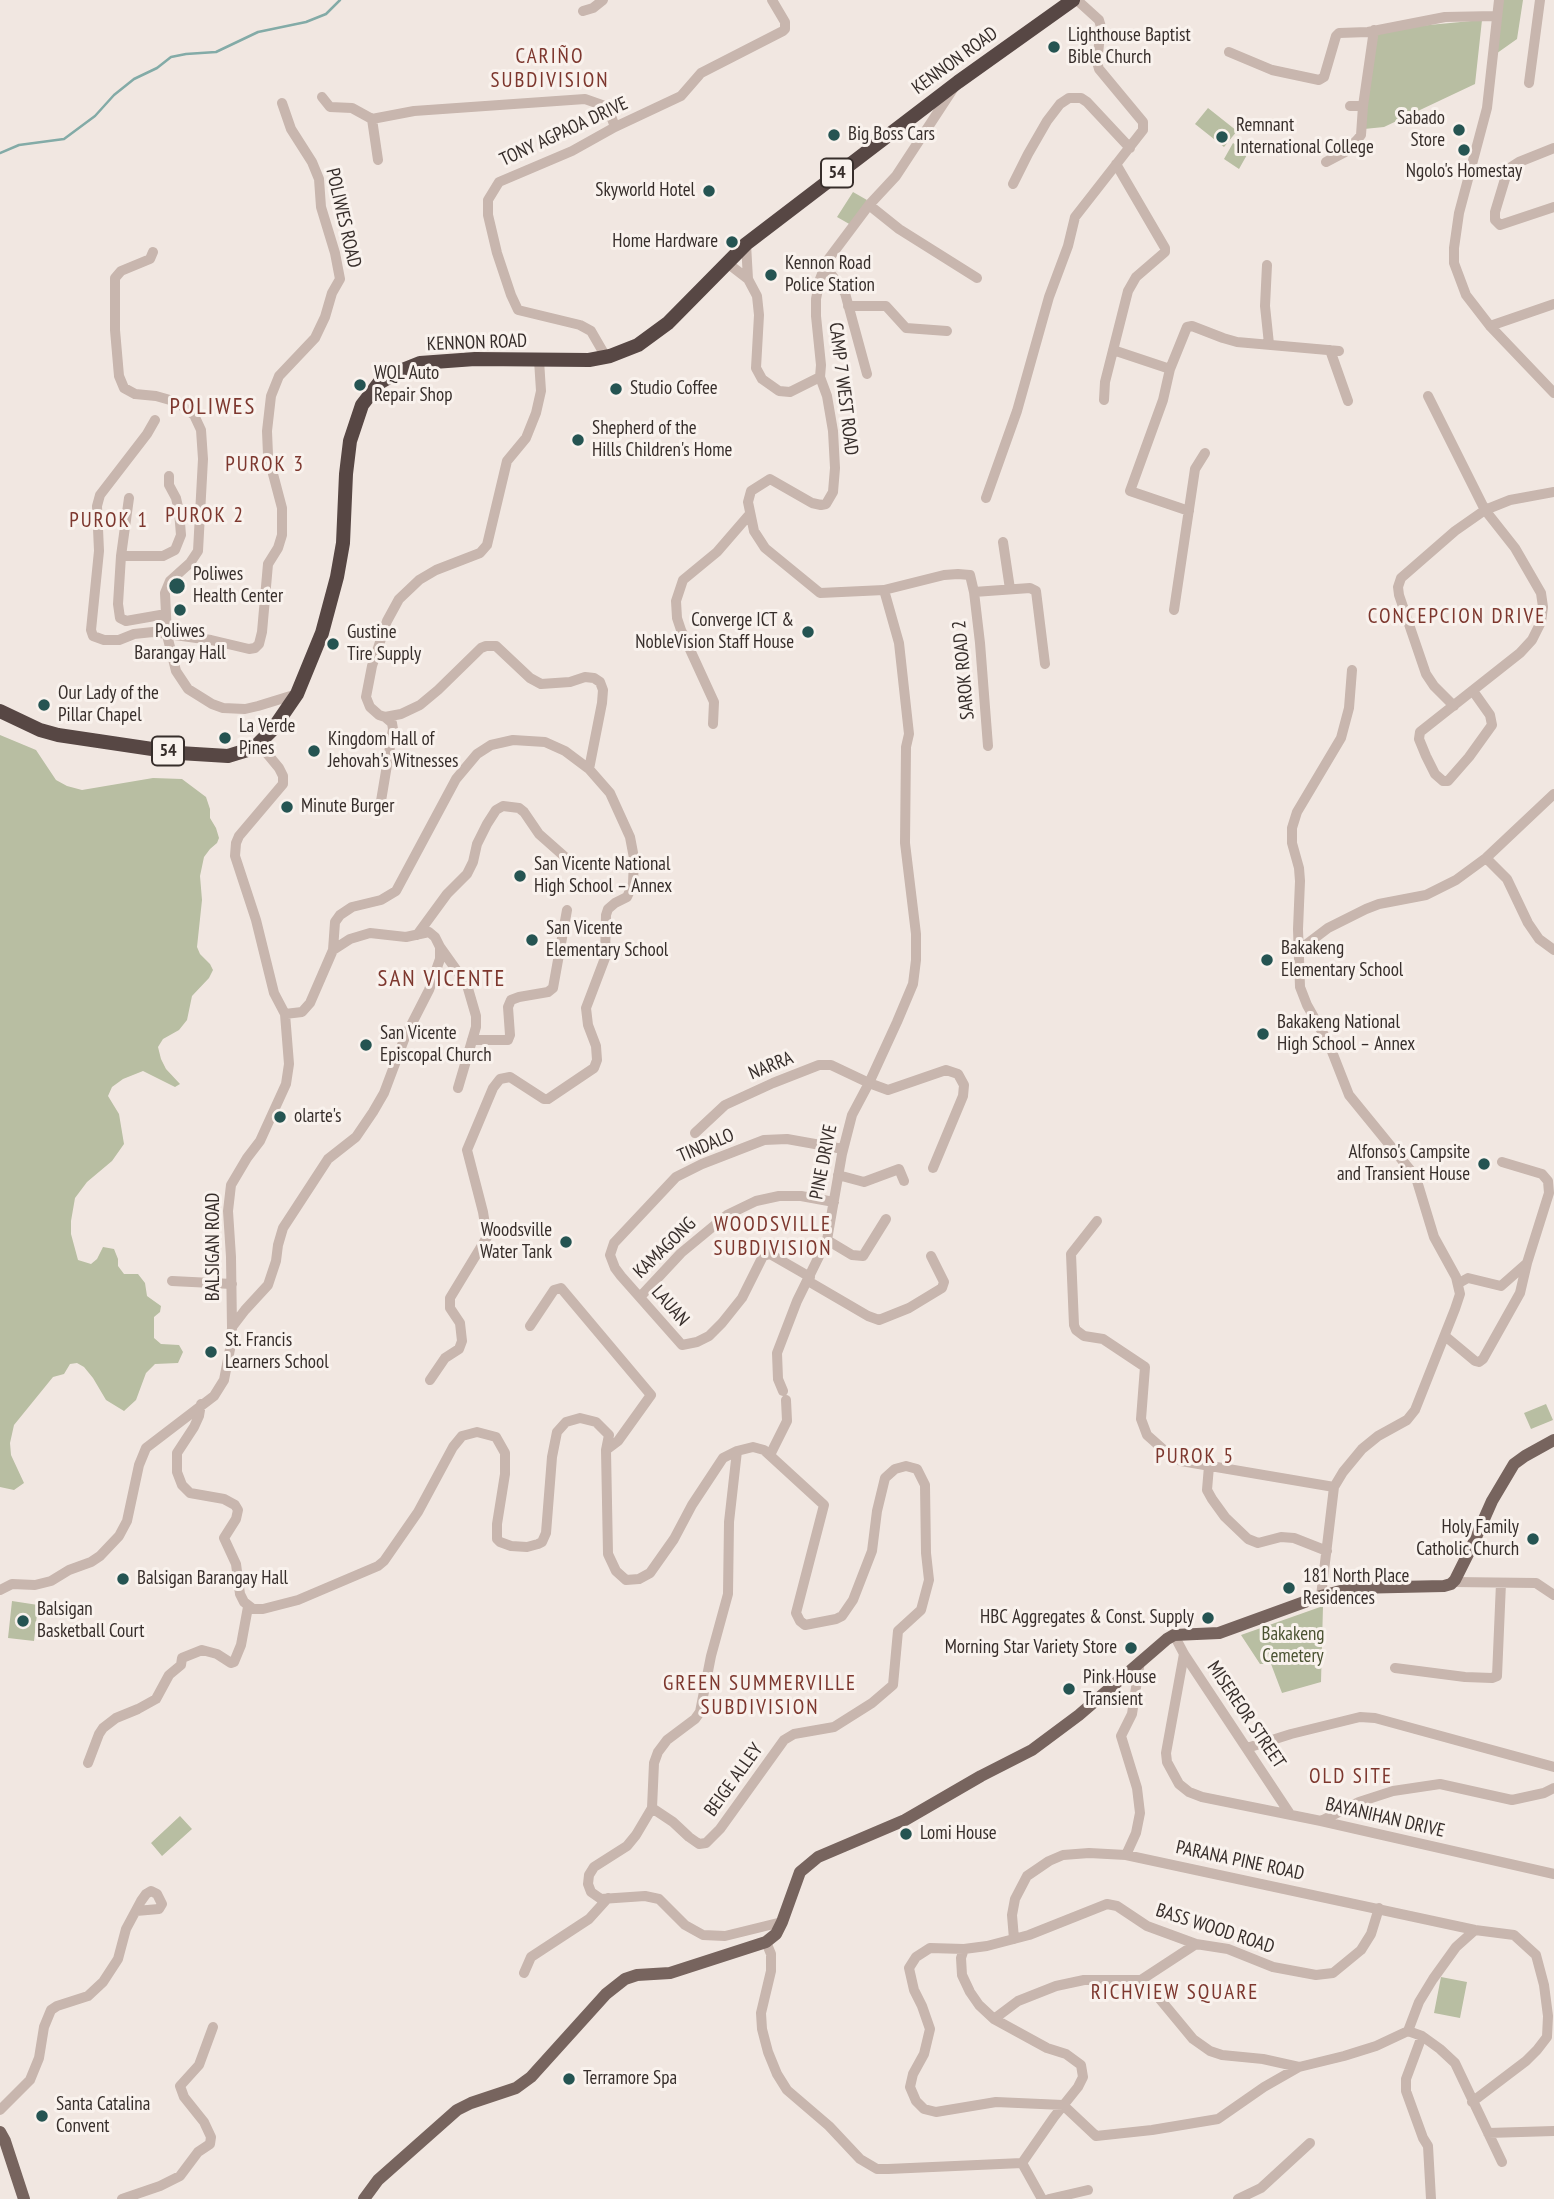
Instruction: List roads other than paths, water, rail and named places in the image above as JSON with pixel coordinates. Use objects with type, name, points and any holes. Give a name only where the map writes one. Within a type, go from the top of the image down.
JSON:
[{"type":"highway","name":"KENNON ROAD","points":[[260,745],[297,694],[322,633],[337,577],[344,534],[348,455],[354,424],[368,395],[379,383],[420,363],[475,359],[572,361],[607,357],[629,350],[656,334],[746,244],[958,82],[1075,0]]},
{"type":"highway","name":"54","points":[[0,711],[49,733],[179,753],[228,755],[247,752],[260,745]]},
{"type":"main road","points":[[364,2199],[378,2180],[457,2110],[516,2088],[531,2077],[606,1994],[625,1979],[637,1975],[670,1973],[766,1942],[776,1934],[782,1922],[800,1872],[818,1857],[905,1820],[1032,1750],[1174,1635],[1219,1633],[1352,1588],[1444,1586],[1454,1582],[1492,1501],[1514,1464],[1554,1440]]},
{"type":"main road","points":[[0,2132],[24,2199]]},
{"type":"street","points":[[583,11],[593,8],[603,0]]},
{"type":"street","name":"TONY AGPAOA DRIVE","points":[[607,357],[591,331],[580,325],[518,310],[497,253],[487,206],[499,182],[572,151],[681,96],[701,73],[783,31],[785,22],[772,0]]},
{"type":"street","points":[[986,498],[1017,411],[1075,217],[1142,133],[1143,122],[1099,69],[1099,20],[1075,0]]},
{"type":"street","points":[[1499,0],[1487,108],[1459,213],[1454,264],[1465,295],[1490,326],[1554,394]]},
{"type":"street","points":[[1529,83],[1540,0]]},
{"type":"street","points":[[1228,52],[1272,70],[1319,80],[1324,77],[1338,33],[1374,30],[1445,17],[1496,16]]},
{"type":"street","points":[[1326,162],[1345,152],[1361,135],[1374,30]]},
{"type":"street","name":"CAMP 7 WEST ROAD","points":[[749,515],[751,491],[770,480],[812,503],[827,504],[833,492],[834,431],[820,377],[816,299],[825,266],[869,205],[896,176],[958,82]]},
{"type":"street","points":[[322,97],[330,107],[352,108],[372,119]]},
{"type":"street","points":[[1013,184],[1047,121],[1060,104],[1069,98],[1081,98],[1087,102],[1130,148]]},
{"type":"street","points":[[372,119],[414,111],[575,99],[602,105],[611,116],[615,127]]},
{"type":"street","name":"POLIWES ROAD","points":[[155,420],[100,495],[97,506],[99,551],[91,622],[93,636],[113,641],[143,632],[255,648],[259,643],[266,603],[268,564],[281,543],[282,508],[268,455],[267,431],[271,396],[279,376],[315,338],[332,293],[339,282],[335,253],[321,207],[318,179],[312,162],[291,129],[282,103]]},
{"type":"street","points":[[1350,106],[1363,106]]},
{"type":"street","points":[[372,119],[379,160]]},
{"type":"street","points":[[1554,148],[1508,169],[1494,220],[1500,225],[1554,207]]},
{"type":"street","points":[[1104,400],[1105,382],[1131,284],[1165,252],[1116,164]]},
{"type":"street","points":[[869,205],[899,229],[977,278]]},
{"type":"street","points":[[746,244],[748,279]]},
{"type":"street","points":[[153,252],[150,259],[121,271],[115,278],[115,330],[119,376],[124,388],[129,392],[171,398],[188,409],[198,421],[201,430],[203,459],[198,551],[190,564],[166,587],[167,635],[172,657],[181,681],[194,693],[223,708],[246,709],[297,694]]},
{"type":"street","points":[[726,262],[748,279],[757,296],[759,315],[756,369],[762,379],[779,391],[790,392],[820,377]]},
{"type":"street","points":[[1267,265],[1265,320],[1269,344]]},
{"type":"street","points":[[825,266],[845,293],[867,374]]},
{"type":"street","points":[[1490,326],[1554,304]]},
{"type":"street","points":[[848,306],[887,306],[906,328],[947,331]]},
{"type":"street","points":[[1189,511],[1130,491],[1186,328],[1189,326],[1230,340],[1335,351],[1348,401]]},
{"type":"street","points":[[1113,350],[1170,369]]},
{"type":"street","points":[[381,801],[393,729],[392,723],[385,717],[373,712],[366,691],[387,621],[398,599],[419,580],[436,570],[480,553],[487,545],[507,461],[526,438],[536,413],[541,391],[539,360]]},
{"type":"street","points":[[1428,396],[1485,510],[1515,548],[1541,593],[1544,607],[1541,622],[1532,640],[1520,653],[1422,728],[1419,739],[1440,780],[1448,781],[1492,725],[1490,715],[1473,691]]},
{"type":"street","points":[[1174,610],[1195,469],[1205,453]]},
{"type":"street","points":[[121,556],[163,556],[175,550],[181,536],[179,511],[169,485],[169,476]]},
{"type":"street","points":[[1454,706],[1426,674],[1398,587],[1401,578],[1455,531],[1485,510],[1510,500],[1554,492]]},
{"type":"street","points":[[129,498],[121,556],[118,604],[120,618],[126,621],[166,614]]},
{"type":"street","points":[[749,515],[754,531],[765,548],[820,593],[884,590],[958,573],[970,575],[974,592],[1010,589],[1036,591],[1045,664]]},
{"type":"street","points":[[713,724],[714,702],[681,630],[676,601],[683,580],[717,552],[749,515]]},
{"type":"street","points":[[1003,542],[1010,589]]},
{"type":"street","name":"PINE DRIVE","points":[[769,1455],[787,1421],[785,1396],[778,1379],[777,1353],[797,1301],[827,1240],[843,1149],[852,1115],[913,984],[916,934],[905,843],[906,747],[909,734],[898,643],[884,590]]},
{"type":"street","name":"SAROK ROAD 2","points":[[974,592],[988,746]]},
{"type":"street","points":[[385,717],[401,714],[420,705],[477,651],[486,646],[496,646],[530,678],[541,684],[570,682],[585,677],[600,682],[603,690],[602,703],[589,769]]},
{"type":"street","points":[[1321,1597],[1334,1487],[1362,1449],[1378,1436],[1411,1417],[1458,1302],[1459,1283],[1434,1237],[1412,1171],[1349,1095],[1329,1044],[1302,994],[1299,868],[1292,844],[1292,828],[1297,812],[1341,737],[1349,708],[1352,670]]},
{"type":"street","points":[[285,1014],[295,1014],[306,1009],[333,950],[335,922],[340,915],[352,907],[381,900],[396,891],[456,779],[477,754],[491,745],[513,740],[545,742],[565,751],[589,769],[610,793],[630,837],[634,858],[633,884],[630,892],[608,909],[605,958],[586,1008],[597,1060],[594,1069],[548,1099],[510,1077],[500,1079],[493,1088],[467,1150],[487,1237],[450,1298],[450,1308],[460,1323],[463,1340],[459,1349],[445,1358],[430,1380]]},
{"type":"street","name":"BALSIGAN ROAD","points":[[0,1590],[12,1584],[35,1585],[51,1581],[100,1556],[119,1536],[127,1521],[139,1465],[146,1448],[214,1396],[224,1380],[232,1328],[228,1211],[231,1185],[260,1141],[286,1084],[289,1063],[285,1014],[271,982],[256,920],[234,856],[239,836],[283,784],[279,768],[260,745]]},
{"type":"street","points":[[1299,950],[1328,928],[1366,909],[1426,895],[1456,880],[1486,858],[1552,799]]},
{"type":"street","points":[[416,935],[447,894],[467,874],[487,824],[496,810],[503,806],[519,808],[524,812],[539,834],[565,857]]},
{"type":"street","points":[[1486,858],[1507,879],[1528,923],[1539,939],[1554,950]]},
{"type":"street","points":[[472,1040],[508,1040],[508,1007],[511,1000],[548,992],[553,988],[567,910]]},
{"type":"street","points":[[333,950],[350,939],[370,933],[406,937],[429,932],[435,937],[467,985],[473,1002],[476,1027],[458,1088]]},
{"type":"street","points":[[232,1328],[268,1285],[283,1228],[328,1159],[356,1137],[373,1112],[392,1074],[405,1037],[429,990],[440,959],[440,947]]},
{"type":"street","name":"NARRA","points":[[695,1133],[725,1105],[818,1065],[831,1065],[869,1083]]},
{"type":"street","points":[[869,1083],[888,1090],[946,1070],[958,1074],[964,1085],[963,1096],[933,1168]]},
{"type":"street","name":"TINDALO","points":[[611,1248],[676,1177],[702,1164],[764,1140],[787,1139],[843,1149]]},
{"type":"street","points":[[1445,1336],[1479,1362],[1520,1293],[1549,1193],[1548,1181],[1542,1174],[1502,1162]]},
{"type":"street","points":[[838,1175],[864,1182],[900,1169],[904,1181]]},
{"type":"street","name":"KAMAGONG","points":[[640,1297],[681,1253],[727,1215],[756,1201],[779,1196],[801,1196],[834,1202]]},
{"type":"street","points":[[827,1240],[852,1255],[863,1256],[886,1219]]},
{"type":"street","points":[[1097,1221],[1071,1254],[1074,1325],[1084,1336],[1103,1339],[1145,1367],[1140,1419],[1147,1435],[1181,1461],[1334,1487]]},
{"type":"street","name":"LAUAN","points":[[611,1248],[610,1255],[615,1268],[682,1345],[689,1346],[709,1336],[733,1311],[763,1256],[770,1254],[809,1279]]},
{"type":"street","points":[[809,1279],[868,1317],[879,1320],[909,1308],[942,1289],[944,1282],[931,1256]]},
{"type":"street","points":[[1459,1283],[1468,1278],[1501,1286],[1527,1263]]},
{"type":"street","points":[[172,1281],[232,1284]]},
{"type":"street","points":[[530,1326],[554,1290],[561,1288],[651,1395],[618,1441],[606,1450]]},
{"type":"street","points":[[201,1404],[194,1427],[177,1453],[177,1472],[182,1485],[190,1493],[225,1499],[238,1510],[236,1519],[224,1538],[236,1563],[240,1594],[248,1607],[253,1609],[289,1603],[384,1561],[418,1512],[444,1461],[463,1436],[477,1432],[496,1437],[505,1453],[505,1474],[496,1532],[500,1542],[511,1546],[534,1546],[542,1542],[544,1537],[557,1432],[565,1422],[580,1418],[596,1422],[609,1435],[606,1450],[608,1554],[616,1571],[626,1580],[639,1579],[650,1573],[726,1456],[753,1447],[764,1450],[769,1455]]},
{"type":"street","points":[[737,1451],[729,1522],[729,1594],[711,1656],[700,1712],[695,1719],[676,1731],[658,1752],[654,1763],[652,1808],[636,1835],[627,1846],[594,1867],[588,1884],[596,1897],[645,1896],[659,1899],[685,1924],[704,1935],[725,1936],[782,1922]]},
{"type":"street","name":"BEIGE ALLEY","points":[[652,1808],[699,1844],[706,1843],[720,1829],[784,1740],[794,1734],[834,1727],[872,1703],[893,1685],[898,1631],[921,1609],[929,1580],[925,1485],[917,1469],[906,1466],[895,1469],[885,1478],[872,1551],[850,1606],[836,1619],[805,1625],[800,1622],[796,1613],[824,1505],[769,1455]]},
{"type":"street","points":[[1209,1466],[1207,1490],[1225,1517],[1248,1539],[1258,1543],[1281,1537],[1294,1538],[1327,1551]]},
{"type":"street","points":[[1454,1582],[1536,1583],[1554,1595]]},
{"type":"street","points":[[1395,1668],[1465,1677],[1495,1677],[1498,1673],[1501,1583]]},
{"type":"street","points":[[88,1763],[103,1728],[116,1718],[156,1699],[169,1675],[181,1665],[182,1658],[202,1650],[234,1662],[241,1645],[248,1607]]},
{"type":"street","name":"MISEREOR STREET","points":[[1174,1635],[1290,1814]]},
{"type":"street","name":"BAYANIHAN DRIVE","points":[[1184,1654],[1166,1752],[1167,1762],[1179,1784],[1189,1792],[1554,1874]]},
{"type":"street","points":[[1126,1855],[1136,1833],[1140,1813],[1137,1788],[1121,1736],[1132,1714],[1140,1661]]},
{"type":"street","points":[[1247,1748],[1360,1717],[1375,1718],[1554,1767]]},
{"type":"street","points":[[1321,1821],[1359,1802],[1393,1791],[1440,1784],[1512,1800],[1554,1788]]},
{"type":"street","name":"PARANA PINE ROAD","points":[[1014,1939],[1012,1915],[1015,1899],[1027,1876],[1063,1855],[1089,1853],[1126,1855],[1475,1930],[1514,1935],[1536,1955],[1545,1985],[1547,2037],[1525,2061],[1472,2102]]},
{"type":"street","points":[[524,1973],[531,1957],[589,1919],[608,1898]]},
{"type":"street","name":"BASS WOOD ROAD","points":[[1063,2105],[996,2102],[936,2112],[924,2109],[910,2087],[912,2074],[924,2054],[930,2029],[914,1990],[909,1968],[916,1957],[930,1948],[964,1949],[1014,1939],[1107,1904],[1117,1906],[1147,1926],[1196,1944],[1228,1950],[1273,1967],[1316,1975],[1333,1973],[1362,1950],[1371,1934],[1379,1908]]},
{"type":"street","points":[[0,2110],[30,2080],[39,2058],[44,2027],[51,2010],[88,1996],[111,1973],[118,1959],[126,1929],[136,1911]]},
{"type":"street","points":[[1063,2105],[1096,2136],[1218,2119],[1299,2067],[1376,2046],[1408,2031],[1419,2002],[1433,1979],[1456,1947],[1475,1930]]},
{"type":"street","points":[[766,1942],[771,1954],[771,1971],[761,2013],[762,2029],[777,2074],[787,2090],[831,2128],[860,2159],[877,2169],[1022,2163]]},
{"type":"street","points":[[994,2019],[1018,2001],[1056,1986],[1084,1980],[1141,1980],[1196,1944]]},
{"type":"street","points":[[964,1949],[961,1958],[962,1975],[979,2006],[994,2019],[1047,2048],[1066,2054],[1081,2065],[1083,2077],[1022,2163]]},
{"type":"street","points":[[1141,1980],[1193,2039],[1210,2051],[1299,2067]]},
{"type":"street","points":[[122,2199],[180,2176],[198,2151],[210,2144],[204,2123],[184,2097],[180,2086],[199,2065],[213,2027]]},
{"type":"street","points":[[1408,2031],[1422,2036],[1455,2063],[1502,2162]]},
{"type":"street","points":[[1422,2036],[1406,2079],[1406,2091],[1428,2146],[1431,2199]]},
{"type":"street","points":[[1488,2133],[1554,2131]]},
{"type":"street","points":[[1238,2199],[1262,2188],[1310,2143]]},
{"type":"street","points":[[1022,2163],[1042,2199]]},
{"type":"street","points":[[1049,2199],[1088,2190]]},
{"type":"waterway","points":[[0,153],[19,145],[64,139],[95,116],[114,95],[134,79],[157,68],[171,57],[216,52],[258,32],[306,22],[326,14],[340,0]]},
{"type":"place","name":"Lighthouse Baptist Bible Church","points":[[1054,47]]},
{"type":"place","name":"Sabado Store","points":[[1459,130]]},
{"type":"place","name":"Big Boss Cars","points":[[834,135]]},
{"type":"place","name":"Remnant International College","points":[[1222,137]]},
{"type":"place","name":"Ngolo's Homestay","points":[[1464,150]]},
{"type":"place","name":"Skyworld Hotel","points":[[709,191]]},
{"type":"place","name":"Home Hardware","points":[[732,242]]},
{"type":"place","name":"Kennon Road Police Station","points":[[771,275]]},
{"type":"place","name":"WQL Auto Repair Shop","points":[[360,385]]},
{"type":"place","name":"Studio Coffee","points":[[616,389]]},
{"type":"place","name":"Shepherd of the Hills Children's Home","points":[[578,440]]},
{"type":"place","name":"Poliwes Health Center","points":[[177,586]]},
{"type":"place","name":"Poliwes Barangay Hall","points":[[180,610]]},
{"type":"place","name":"Converge ICT & NobleVision Staff House","points":[[808,632]]},
{"type":"place","name":"Gustine Tire Supply","points":[[333,644]]},
{"type":"place","name":"Our Lady of the Pillar Chapel","points":[[44,705]]},
{"type":"place","name":"La Verde Pines","points":[[225,738]]},
{"type":"place","name":"Kingdom Hall of Jehovah's Witnesses","points":[[314,751]]},
{"type":"place","name":"Minute Burger","points":[[287,807]]},
{"type":"place","name":"San Vicente National High School – Annex","points":[[520,876]]},
{"type":"place","name":"San Vicente Elementary School","points":[[532,940]]},
{"type":"place","name":"Bakakeng Elementary School","points":[[1267,960]]},
{"type":"place","name":"Bakakeng National High School – Annex","points":[[1263,1034]]},
{"type":"place","name":"San Vicente Episcopal Church","points":[[366,1045]]},
{"type":"place","name":"olarte's","points":[[280,1117]]},
{"type":"place","name":"Alfonso's Campsite and Transient House","points":[[1484,1164]]},
{"type":"place","name":"Woodsville Water Tank","points":[[566,1242]]},
{"type":"place","name":"St. Francis Learners School","points":[[211,1352]]},
{"type":"place","name":"Holy Family Catholic Church","points":[[1533,1539]]},
{"type":"place","name":"Balsigan Barangay Hall","points":[[123,1579]]},
{"type":"place","name":"181 North Place Residences","points":[[1289,1588]]},
{"type":"place","name":"HBC Aggregates & Const. Supply","points":[[1208,1618]]},
{"type":"place","name":"Balsigan Basketball Court","points":[[23,1621]]},
{"type":"place","name":"Morning Star Variety Store","points":[[1131,1648]]},
{"type":"place","name":"Pink House Transient","points":[[1069,1689]]},
{"type":"place","name":"Lomi House","points":[[906,1834]]},
{"type":"place","name":"Terramore Spa","points":[[569,2079]]},
{"type":"place","name":"Santa Catalina Convent","points":[[42,2116]]},
{"type":"district","name":"CARIÑO SUBDIVISION","points":[[550,69]]},
{"type":"district","name":"POLIWES","points":[[213,407]]},
{"type":"district","name":"PUROK 3","points":[[265,465]]},
{"type":"district","name":"PUROK 2","points":[[205,516]]},
{"type":"district","name":"PUROK 1","points":[[109,521]]},
{"type":"district","name":"CONCEPCION DRIVE","points":[[1457,617]]},
{"type":"district","name":"SAN VICENTE","points":[[442,979]]},
{"type":"district","name":"WOODSVILLE SUBDIVISION","points":[[773,1237]]},
{"type":"district","name":"PUROK 5","points":[[1195,1457]]},
{"type":"district","name":"GREEN SUMMERVILLE SUBDIVISION","points":[[760,1696]]},
{"type":"district","name":"OLD SITE","points":[[1351,1777]]},
{"type":"district","name":"RICHVIEW SQUARE","points":[[1175,1993]]},
{"type":"park label","name":"Bakakeng Cemetery","points":[[1293,1646]]}]
